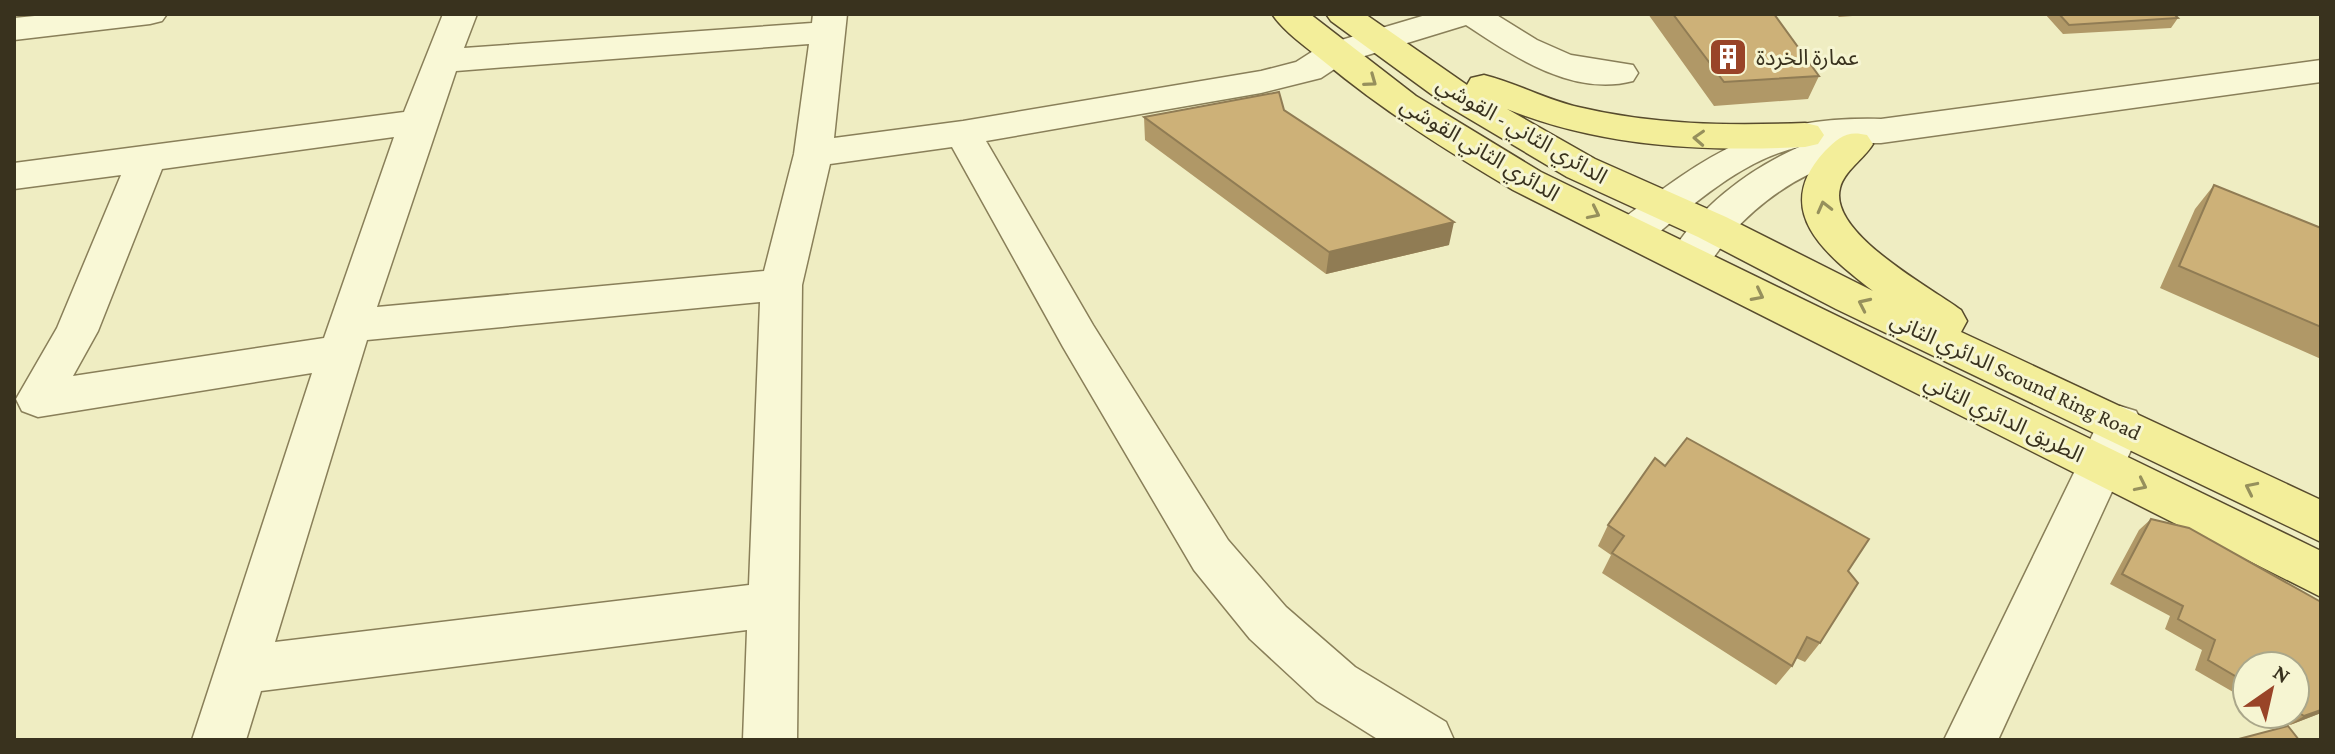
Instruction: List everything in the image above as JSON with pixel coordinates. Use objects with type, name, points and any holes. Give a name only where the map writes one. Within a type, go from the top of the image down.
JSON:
[{"type":"main road","name":"الدائري الثاني القوشي","points":[[1289,14],[1333,54],[1442,131],[1527,181],[1633,232],[1700,243]]},
{"type":"main road","name":"الدائري الثاني - القوشي","points":[[1343,14],[1459,97],[1581,168],[1665,207],[1700,243]]},
{"type":"main road","points":[[1382,41],[1507,96],[1592,125],[1652,135],[1719,138],[1805,135]]},
{"type":"main road","points":[[1868,137],[1826,175],[1819,199],[1830,226],[1854,255],[1925,304],[2003,368]]},
{"type":"main road","name":"الدائري الثاني Scound Ring Road","points":[[1700,243],[1851,298],[2003,368],[2109,444],[2321,522]]},
{"type":"main road","name":"الطريق الدائري الثاني","points":[[1700,243],[2109,444],[2321,575]]},
{"type":"street","points":[[14,29],[150,14]]},
{"type":"street","points":[[219,740],[346,338],[418,122],[460,14]]},
{"type":"street","points":[[813,154],[963,133],[1261,82],[1308,70],[1333,54],[1382,41],[1423,20],[1469,14],[1534,54],[1562,67],[1588,73],[1620,73]]},
{"type":"street","points":[[441,61],[830,23],[813,154],[781,285],[770,740]]},
{"type":"street","points":[[1700,243],[1786,168],[1868,137],[2321,71]]},
{"type":"street","points":[[14,176],[418,122]]},
{"type":"street","points":[[1633,232],[1745,153],[1773,141],[1843,130],[1868,137]]},
{"type":"street","points":[[963,133],[1078,336],[1211,555],[1268,623],[1336,684],[1408,735]]},
{"type":"street","points":[[26,400],[77,331],[147,158]]},
{"type":"street","points":[[26,400],[346,338],[781,285]]},
{"type":"street","points":[[1971,740],[2109,444]]},
{"type":"street","points":[[241,670],[774,604]]},
{"type":"building","points":[[1673,14],[1774,14],[1819,76],[1724,82]]},
{"type":"building","points":[[2059,14],[2174,14],[2178,18],[2069,25]]},
{"type":"building","points":[[1279,92],[1284,110],[1454,222],[1329,252],[1144,117]]},
{"type":"building","points":[[2214,185],[2321,228],[2321,327],[2179,266]]},
{"type":"building","points":[[1687,438],[1869,539],[1848,571],[1858,583],[1820,643],[1807,637],[1792,666],[1612,553],[1624,536],[1608,525],[1655,458],[1665,466]]},
{"type":"building","points":[[2151,519],[2189,528],[2321,602],[2321,710],[2311,714],[2311,650],[2231,650],[2231,674],[2208,660],[2215,640],[2178,619],[2183,606],[2122,574]]},
{"type":"building","points":[[2273,730],[2291,730],[2299,740],[2235,740]]},
{"type":"place","name":"عمارة الخردة","points":[[1728,57]]}]
